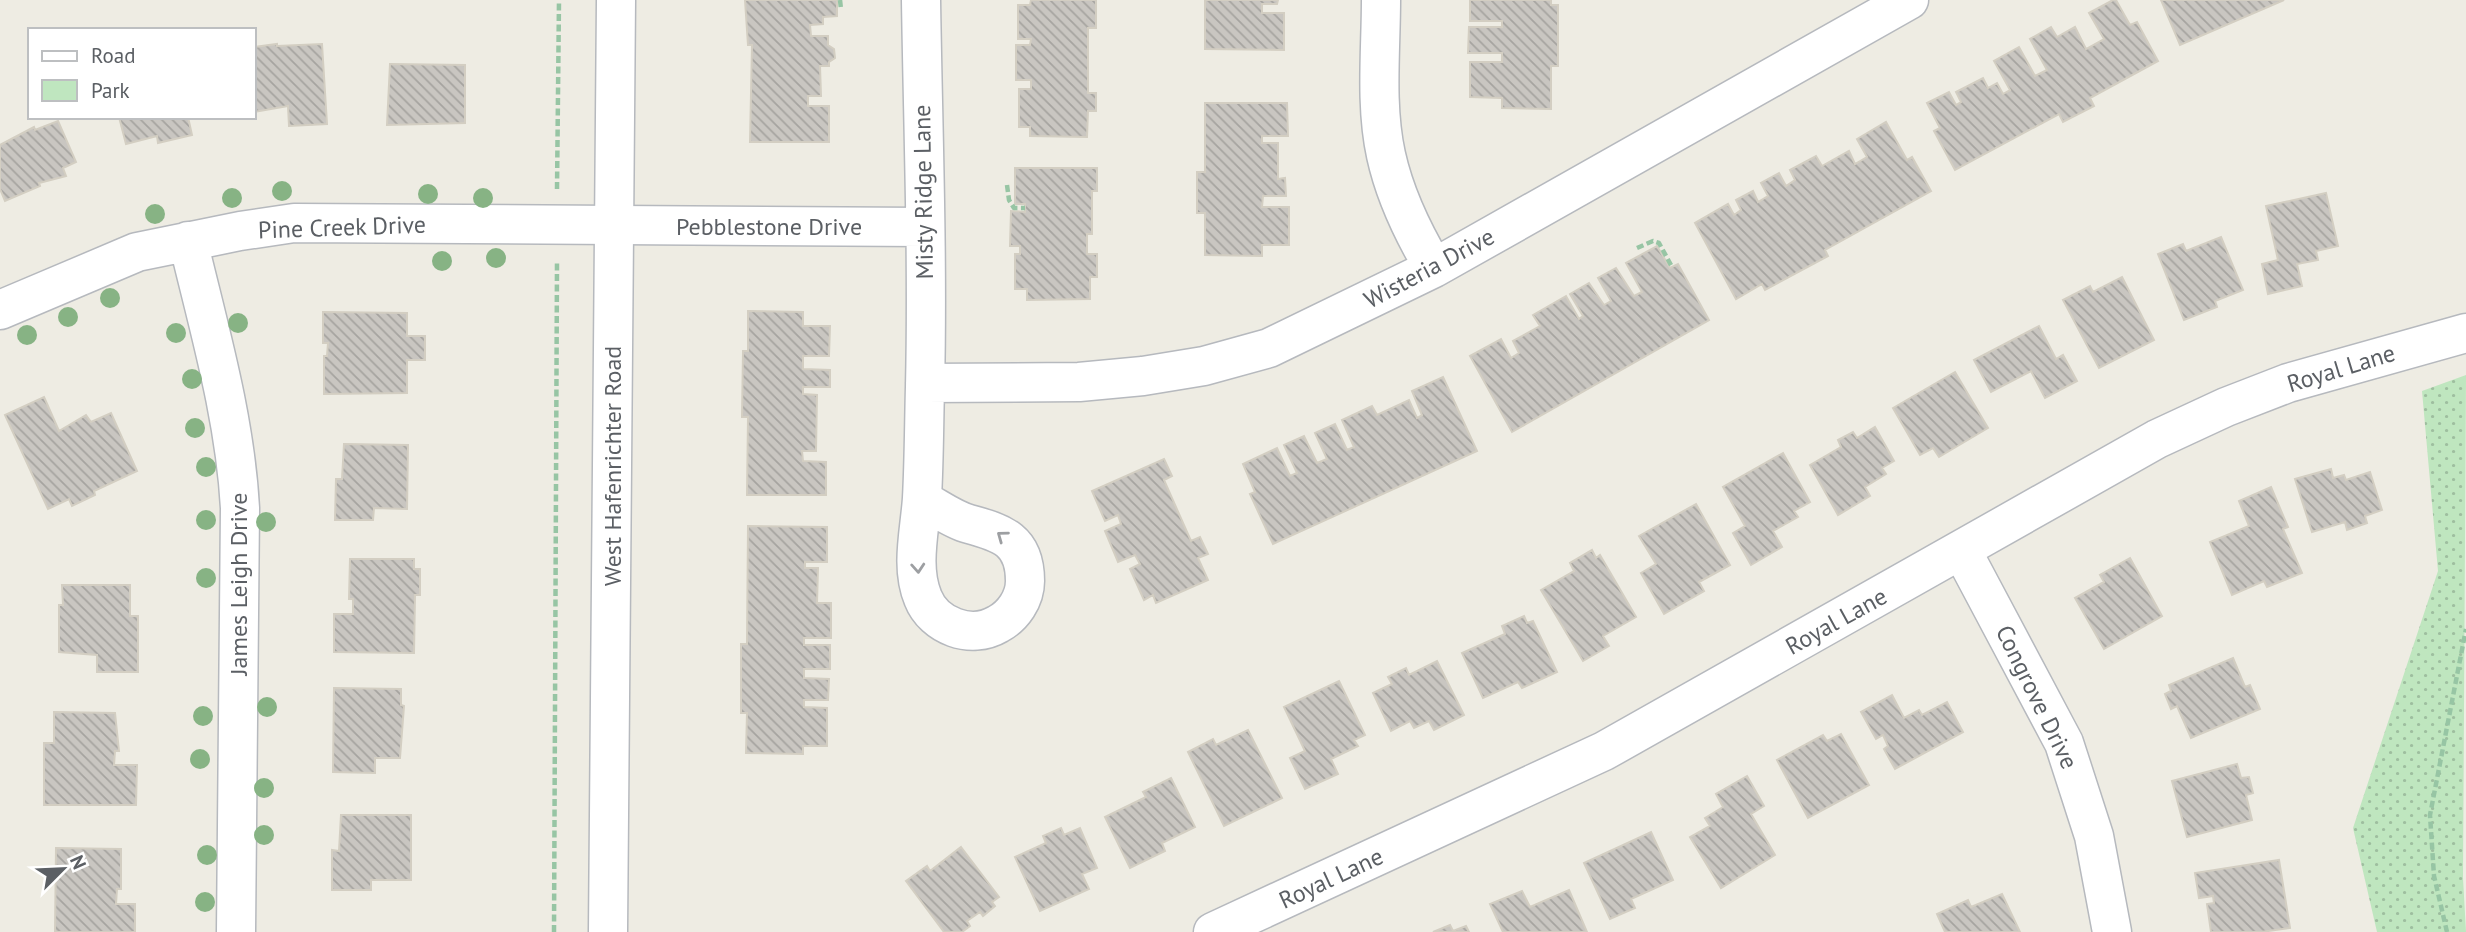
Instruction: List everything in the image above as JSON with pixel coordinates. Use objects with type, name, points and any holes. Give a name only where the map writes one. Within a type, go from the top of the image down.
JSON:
[{"type":"street","name":"West Hafenrichter Road","points":[[608,932],[616,0]]},
{"type":"street","name":"Misty Ridge Lane","points":[[921,0],[925,383],[922,500]]},
{"type":"street","points":[[1381,0],[1381,114],[1386,155],[1413,233],[1434,268]]},
{"type":"street","name":"Wisteria Drive","points":[[925,383],[1079,382],[1143,376],[1204,366],[1269,348],[1434,268],[1894,4]]},
{"type":"street","name":"Pine Creek Drive","points":[[0,310],[114,260],[188,241],[295,223],[614,225]]},
{"type":"street","name":"Pebblestone Drive","points":[[614,225],[924,227]]},
{"type":"street","name":"James Leigh Drive","points":[[188,241],[229,408],[237,464],[240,508],[236,932]]},
{"type":"street","name":"Royal Lane","points":[[1213,932],[1604,751],[2101,470],[2227,407],[2346,365],[2466,332]]},
{"type":"street","name":"Congrove Drive","points":[[1962,551],[2064,743],[2094,836],[2112,932]]},
{"type":"path","points":[[557,183],[559,0]]},
{"type":"path","points":[[840,0],[841,9]]},
{"type":"path","points":[[1007,185],[1009,200],[1014,208],[1025,208]]},
{"type":"path","points":[[1637,248],[1653,241],[1659,243],[1672,267]]},
{"type":"path","points":[[554,932],[557,270]]},
{"type":"path","points":[[2447,932],[2434,876],[2430,815],[2466,629]]},
{"type":"green space","points":[[2466,375],[2463,878],[2466,932],[2377,932],[2353,828],[2438,571],[2422,391]]},
{"type":"building","points":[[745,0],[837,0],[837,16],[823,17],[823,24],[810,25],[811,36],[828,36],[828,45],[834,49],[835,58],[829,62],[829,66],[820,66],[821,96],[808,96],[808,106],[829,106],[829,142],[750,142],[752,45],[748,45]]},
{"type":"building","points":[[1031,0],[1096,0],[1096,28],[1088,28],[1088,93],[1096,93],[1096,111],[1088,111],[1087,137],[1030,136],[1030,127],[1019,127],[1019,89],[1031,89],[1031,80],[1016,80],[1016,45],[1030,45],[1031,39],[1018,39],[1018,5],[1030,5]]},
{"type":"building","points":[[1205,0],[1278,0],[1277,4],[1262,4],[1262,13],[1284,13],[1284,50],[1205,49]]},
{"type":"building","points":[[1470,0],[1551,0],[1551,5],[1558,5],[1558,66],[1551,66],[1551,109],[1502,108],[1502,98],[1470,97],[1470,62],[1502,62],[1502,53],[1468,53],[1469,27],[1502,27],[1502,21],[1470,21]]},
{"type":"building","points":[[2116,0],[2130,25],[2137,22],[2158,61],[2090,98],[2094,106],[2063,122],[2059,114],[1955,170],[1934,131],[1940,128],[1927,103],[1949,92],[1956,105],[1961,102],[1956,92],[1983,78],[1988,88],[1997,83],[2003,94],[2010,90],[1994,61],[2019,47],[2035,76],[2047,70],[2030,39],[2051,27],[2057,37],[2075,27],[2086,49],[2104,39],[2089,13]]},
{"type":"building","points":[[2161,0],[2284,0],[2180,45]]},
{"type":"building","points":[[322,44],[327,124],[289,126],[288,106],[256,112],[256,47]]},
{"type":"building","points":[[390,64],[465,65],[465,123],[387,125]]},
{"type":"building","points":[[1205,103],[1287,103],[1288,136],[1262,136],[1262,143],[1278,143],[1278,179],[1285,178],[1286,196],[1263,196],[1262,207],[1289,207],[1289,245],[1262,245],[1262,256],[1205,255],[1205,213],[1197,213],[1197,172],[1205,172]]},
{"type":"building","points":[[120,119],[188,119],[192,135],[158,143],[157,136],[126,144]]},
{"type":"building","points":[[58,121],[76,162],[63,168],[66,176],[39,183],[40,186],[5,201],[0,189],[0,145],[34,127],[35,130]]},
{"type":"building","points":[[1886,122],[1907,160],[1912,157],[1931,191],[1825,250],[1828,256],[1765,290],[1762,284],[1736,299],[1695,223],[1728,204],[1734,215],[1741,210],[1736,200],[1753,191],[1758,202],[1768,196],[1761,183],[1779,173],[1786,186],[1795,180],[1790,170],[1816,156],[1822,166],[1849,151],[1855,164],[1867,157],[1857,139]]},
{"type":"building","points":[[1015,168],[1097,168],[1097,191],[1092,191],[1092,234],[1087,234],[1087,254],[1097,254],[1097,277],[1090,277],[1090,299],[1027,300],[1027,289],[1015,289],[1015,254],[1020,254],[1020,246],[1010,246],[1011,211],[1025,212],[1025,204],[1015,204]]},
{"type":"building","points":[[2326,193],[2338,246],[2316,251],[2318,260],[2297,264],[2302,286],[2268,294],[2262,264],[2278,260],[2266,206]]},
{"type":"building","points":[[2221,237],[2243,290],[2215,301],[2217,307],[2184,320],[2158,254],[2183,244],[2186,251]]},
{"type":"building","points":[[1657,246],[1670,268],[1678,264],[1709,320],[1512,432],[1470,356],[1501,339],[1511,358],[1519,353],[1513,341],[1540,326],[1533,315],[1566,296],[1579,319],[1583,316],[1570,294],[1589,283],[1604,305],[1611,301],[1598,278],[1616,268],[1634,296],[1642,292],[1626,263]]},
{"type":"building","points":[[2122,277],[2154,340],[2099,368],[2063,300],[2090,286],[2093,292]]},
{"type":"building","points":[[748,311],[803,312],[803,326],[830,326],[829,356],[803,356],[803,369],[830,370],[830,387],[803,387],[803,394],[817,395],[816,451],[802,451],[803,461],[826,462],[826,495],[747,495],[748,417],[742,417],[743,351],[748,351]]},
{"type":"building","points":[[323,312],[407,313],[407,336],[425,336],[425,360],[407,360],[407,393],[324,394],[324,356],[327,356],[328,343],[323,343]]},
{"type":"building","points":[[2039,326],[2056,359],[2063,355],[2077,381],[2045,398],[2031,371],[1991,392],[1974,360]]},
{"type":"building","points":[[1955,372],[1988,428],[1939,457],[1933,448],[1920,455],[1893,408]]},
{"type":"building","points":[[1443,377],[1477,451],[1273,544],[1250,494],[1255,492],[1243,464],[1277,448],[1290,476],[1297,473],[1284,445],[1304,436],[1317,463],[1327,459],[1315,433],[1335,424],[1347,450],[1354,447],[1342,420],[1372,406],[1377,415],[1409,400],[1417,418],[1422,415],[1412,391]]},
{"type":"building","points":[[44,397],[59,431],[86,415],[91,422],[111,413],[137,471],[94,491],[95,495],[72,506],[69,499],[48,509],[5,415]]},
{"type":"building","points":[[1875,427],[1894,461],[1882,468],[1886,474],[1865,487],[1870,496],[1838,515],[1810,465],[1841,447],[1838,440],[1853,432],[1857,438]]},
{"type":"building","points":[[344,444],[408,445],[407,509],[374,508],[373,520],[335,520],[336,479],[342,479]]},
{"type":"building","points":[[1783,453],[1810,502],[1794,511],[1798,517],[1773,531],[1782,547],[1751,565],[1733,533],[1745,526],[1723,487]]},
{"type":"building","points":[[1164,459],[1172,476],[1164,480],[1191,541],[1200,537],[1208,554],[1198,558],[1208,580],[1156,603],[1153,595],[1144,600],[1130,569],[1140,564],[1135,555],[1118,562],[1105,531],[1121,524],[1118,515],[1105,521],[1092,491]]},
{"type":"building","points":[[2331,469],[2333,478],[2344,475],[2346,480],[2370,472],[2382,510],[2365,516],[2367,523],[2347,530],[2345,522],[2312,532],[2295,479]]},
{"type":"building","points":[[2271,487],[2288,527],[2283,529],[2302,573],[2267,587],[2264,581],[2232,595],[2210,542],[2249,526],[2239,501]]},
{"type":"building","points":[[1696,504],[1730,565],[1699,582],[1704,591],[1664,614],[1641,573],[1656,564],[1639,536]]},
{"type":"building","points":[[748,526],[827,527],[827,562],[805,562],[805,568],[818,568],[817,603],[831,603],[831,638],[804,638],[804,645],[830,645],[830,669],[804,669],[804,678],[829,679],[828,700],[804,700],[804,707],[827,708],[827,746],[803,746],[803,754],[746,753],[747,713],[741,713],[741,644],[747,644]]},
{"type":"building","points":[[1592,550],[1596,558],[1600,555],[1636,617],[1603,636],[1609,646],[1583,661],[1541,590],[1574,571],[1570,563]]},
{"type":"building","points":[[2130,558],[2162,616],[2104,649],[2075,598],[2104,582],[2100,575]]},
{"type":"building","points":[[350,559],[414,559],[414,569],[420,569],[420,595],[415,595],[414,653],[334,652],[334,614],[353,614],[353,599],[349,599]]},
{"type":"building","points":[[62,585],[130,585],[130,616],[138,616],[138,672],[97,672],[97,655],[59,652],[59,605],[63,605]]},
{"type":"building","points":[[1524,616],[1527,623],[1533,621],[1557,672],[1522,688],[1518,682],[1483,698],[1462,653],[1505,634],[1502,626]]},
{"type":"building","points":[[2233,658],[2245,687],[2250,685],[2260,709],[2191,738],[2177,706],[2171,709],[2165,694],[2171,691],[2169,685]]},
{"type":"building","points":[[1437,661],[1464,715],[1434,730],[1429,721],[1414,728],[1410,721],[1391,731],[1373,693],[1392,684],[1388,677],[1406,668],[1409,675]]},
{"type":"building","points":[[1339,681],[1365,735],[1354,740],[1358,746],[1331,759],[1338,774],[1305,789],[1290,758],[1305,751],[1284,707]]},
{"type":"building","points":[[334,688],[401,689],[401,705],[404,706],[400,758],[375,758],[375,773],[333,772]]},
{"type":"building","points":[[1892,695],[1904,718],[1919,710],[1922,715],[1947,702],[1963,732],[1895,769],[1884,749],[1888,746],[1883,735],[1876,739],[1861,712]]},
{"type":"building","points":[[54,712],[115,713],[119,751],[115,751],[114,765],[137,765],[136,805],[44,805],[44,743],[54,743]]},
{"type":"building","points":[[1248,730],[1282,798],[1224,826],[1188,752],[1213,739],[1216,745]]},
{"type":"building","points":[[1841,734],[1869,785],[1808,818],[1777,760],[1823,735],[1827,741]]},
{"type":"building","points":[[2237,764],[2241,778],[2249,777],[2253,793],[2246,795],[2252,820],[2187,837],[2172,781]]},
{"type":"building","points":[[1747,776],[1764,806],[1751,814],[1775,855],[1721,888],[1690,837],[1710,826],[1705,818],[1723,807],[1716,794]]},
{"type":"building","points":[[1171,778],[1195,827],[1162,843],[1165,851],[1130,868],[1105,817],[1146,797],[1143,792]]},
{"type":"building","points":[[341,815],[411,815],[411,880],[371,880],[371,890],[332,890],[332,850],[339,851]]},
{"type":"building","points":[[1061,828],[1064,835],[1080,828],[1097,868],[1082,874],[1089,889],[1040,911],[1015,857],[1046,843],[1043,836]]},
{"type":"building","points":[[1651,832],[1673,880],[1631,899],[1635,908],[1610,919],[1584,863]]},
{"type":"building","points":[[961,847],[999,897],[992,902],[995,906],[983,916],[980,912],[967,921],[970,926],[962,932],[944,932],[906,881],[927,866],[930,871]]},
{"type":"building","points":[[56,848],[121,849],[121,889],[117,889],[116,904],[135,904],[135,932],[55,932]]},
{"type":"building","points":[[2279,860],[2290,928],[2261,932],[2211,932],[2207,904],[2214,903],[2213,896],[2199,898],[2195,873]]},
{"type":"building","points":[[1569,890],[1587,932],[1503,932],[1490,904],[1522,891],[1530,907]]},
{"type":"building","points":[[2002,894],[2020,932],[1945,932],[1937,914],[1968,900],[1971,907]]},
{"type":"building","points":[[1450,925],[1453,931],[1466,926],[1469,932],[1433,932]]}]
